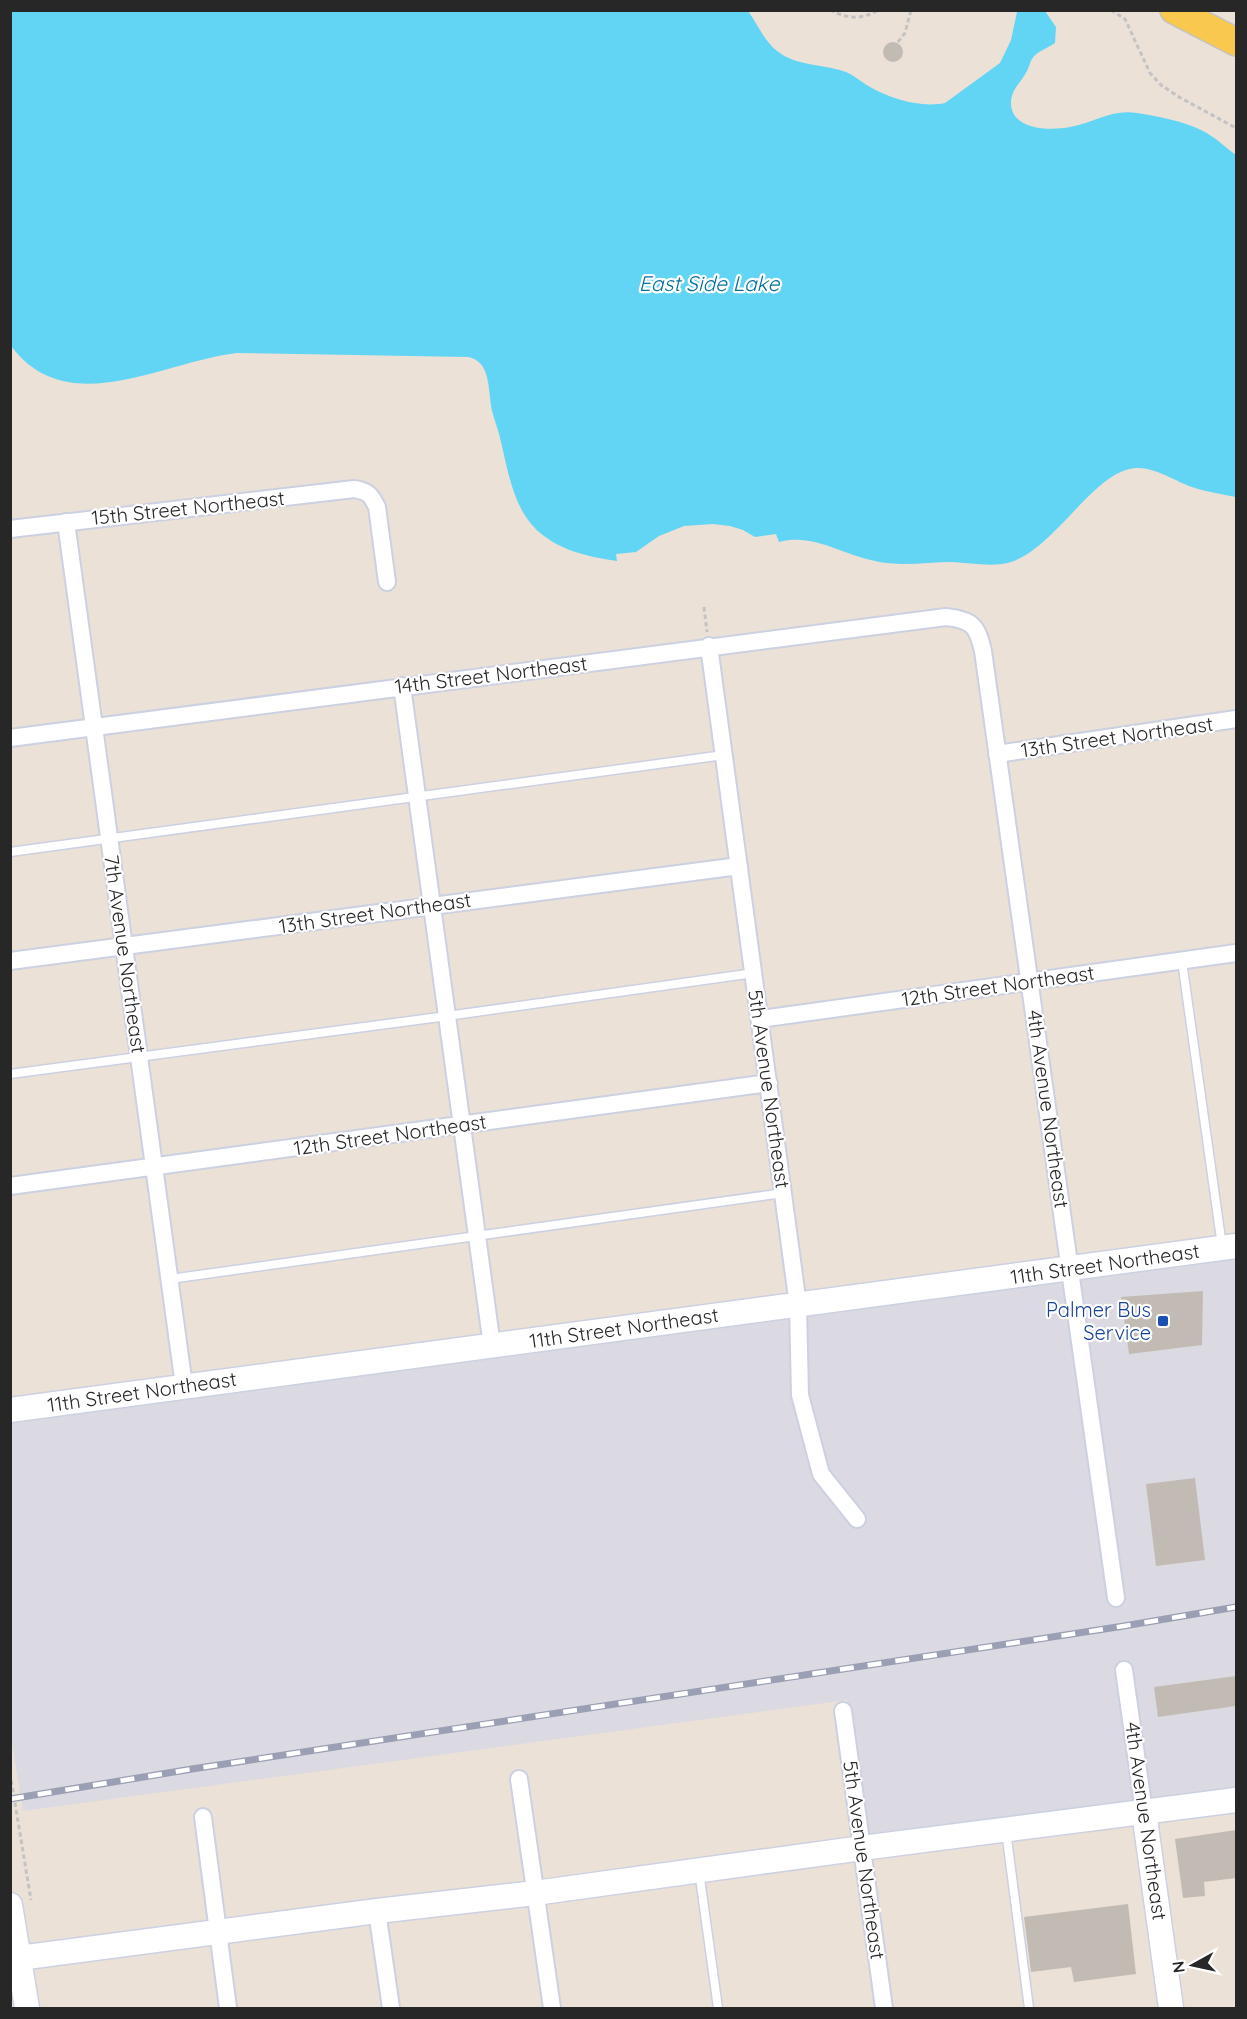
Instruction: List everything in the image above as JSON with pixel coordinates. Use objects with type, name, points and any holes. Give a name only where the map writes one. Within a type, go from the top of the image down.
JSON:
[{"type":"main road","points":[[1179,12],[1236,42]]},
{"type":"street","name":"15th Street Northeast","points":[[10,529],[346,489],[366,491],[377,507],[387,582]]},
{"type":"street","name":"7th Avenue Northeast","points":[[66,522],[184,1386]]},
{"type":"street","name":"14th Street Northeast","points":[[10,738],[946,617],[971,623]]},
{"type":"street","name":"4th Avenue Northeast","points":[[971,623],[980,637],[983,651],[1116,1598]]},
{"type":"street","name":"5th Avenue Northeast","points":[[709,646],[798,1305],[800,1395],[821,1474],[857,1519]]},
{"type":"street","points":[[402,686],[492,1346]]},
{"type":"street","name":"13th Street Northeast","points":[[997,754],[1236,719]]},
{"type":"street","name":"13th Street Northeast","points":[[10,961],[739,866]]},
{"type":"street","name":"12th Street Northeast","points":[[760,1019],[1236,953]]},
{"type":"street","name":"12th Street Northeast","points":[[10,1186],[768,1083]]},
{"type":"street","name":"11th Street Northeast","points":[[10,1410],[1229,1247]]},
{"type":"street","name":"4th Avenue Northeast","points":[[1124,1670],[1171,2008]]},
{"type":"street","name":"5th Avenue Northeast","points":[[843,1711],[884,2008]]},
{"type":"street","points":[[519,1779],[552,2008]]},
{"type":"street","points":[[19,1958],[377,1911],[536,1893],[1236,1800]]},
{"type":"street","points":[[203,1817],[228,2008]]},
{"type":"street","points":[[21,1908],[19,1958],[27,2008]]},
{"type":"street","points":[[377,1911],[391,2008]]},
{"type":"lane","points":[[10,852],[724,755]]},
{"type":"lane","points":[[1182,961],[1229,1247]]},
{"type":"lane","points":[[10,1074],[754,973]]},
{"type":"lane","points":[[170,1279],[783,1193]]},
{"type":"lane","points":[[1006,1831],[1029,2008]]},
{"type":"lane","points":[[699,1870],[718,2008]]},
{"type":"path","points":[[830,10],[851,18],[867,17],[879,10]]},
{"type":"path","points":[[898,42],[904,33],[911,10]]},
{"type":"path","points":[[1111,10],[1125,19],[1146,64],[1161,85],[1236,128]]},
{"type":"path","points":[[704,607],[709,646]]},
{"type":"path","points":[[10,1773],[21,1908]]},
{"type":"shaded area","points":[[1236,1259],[1236,1791],[867,1842],[847,1700],[23,1811],[10,1730],[10,1422]]},
{"type":"water","name":"East Side Lake","points":[[11,10],[748,11],[768,42],[784,56],[800,62],[843,71],[887,95],[926,104],[945,103],[1000,63],[1011,40],[1017,12],[1045,11],[1056,27],[1055,43],[1034,56],[1025,75],[1014,90],[1011,103],[1017,119],[1033,127],[1052,129],[1079,125],[1119,113],[1145,114],[1196,127],[1212,136],[1236,155],[1236,497],[1197,489],[1143,468],[1120,472],[1103,483],[1037,547],[1020,558],[1002,564],[884,563],[816,542],[792,540],[779,542],[776,534],[755,537],[743,530],[713,524],[684,526],[659,536],[636,552],[616,554],[617,561],[588,556],[552,542],[526,517],[510,480],[492,411],[485,372],[480,363],[472,358],[237,353],[118,381],[88,384],[60,380],[34,368],[11,346]]},
{"type":"building","points":[[889,42],[897,42],[903,48],[903,56],[897,62],[889,62],[883,56],[883,48]]},
{"type":"building","name":"Palmer Bus Service","points":[[1203,1291],[1202,1345],[1129,1354],[1121,1297]]},
{"type":"building","points":[[1195,1478],[1205,1560],[1156,1566],[1146,1484]]},
{"type":"building","points":[[1236,1676],[1236,1706],[1158,1717],[1154,1687]]},
{"type":"building","points":[[1236,1830],[1236,1878],[1204,1882],[1205,1896],[1183,1898],[1175,1839]]},
{"type":"building","points":[[1128,1904],[1136,1974],[1074,1982],[1071,1967],[1031,1972],[1024,1917]]},
{"type":"railway","points":[[10,1799],[1236,1607]]},
{"type":"place","name":"Palmer Bus Service","points":[[1163,1321]]}]
